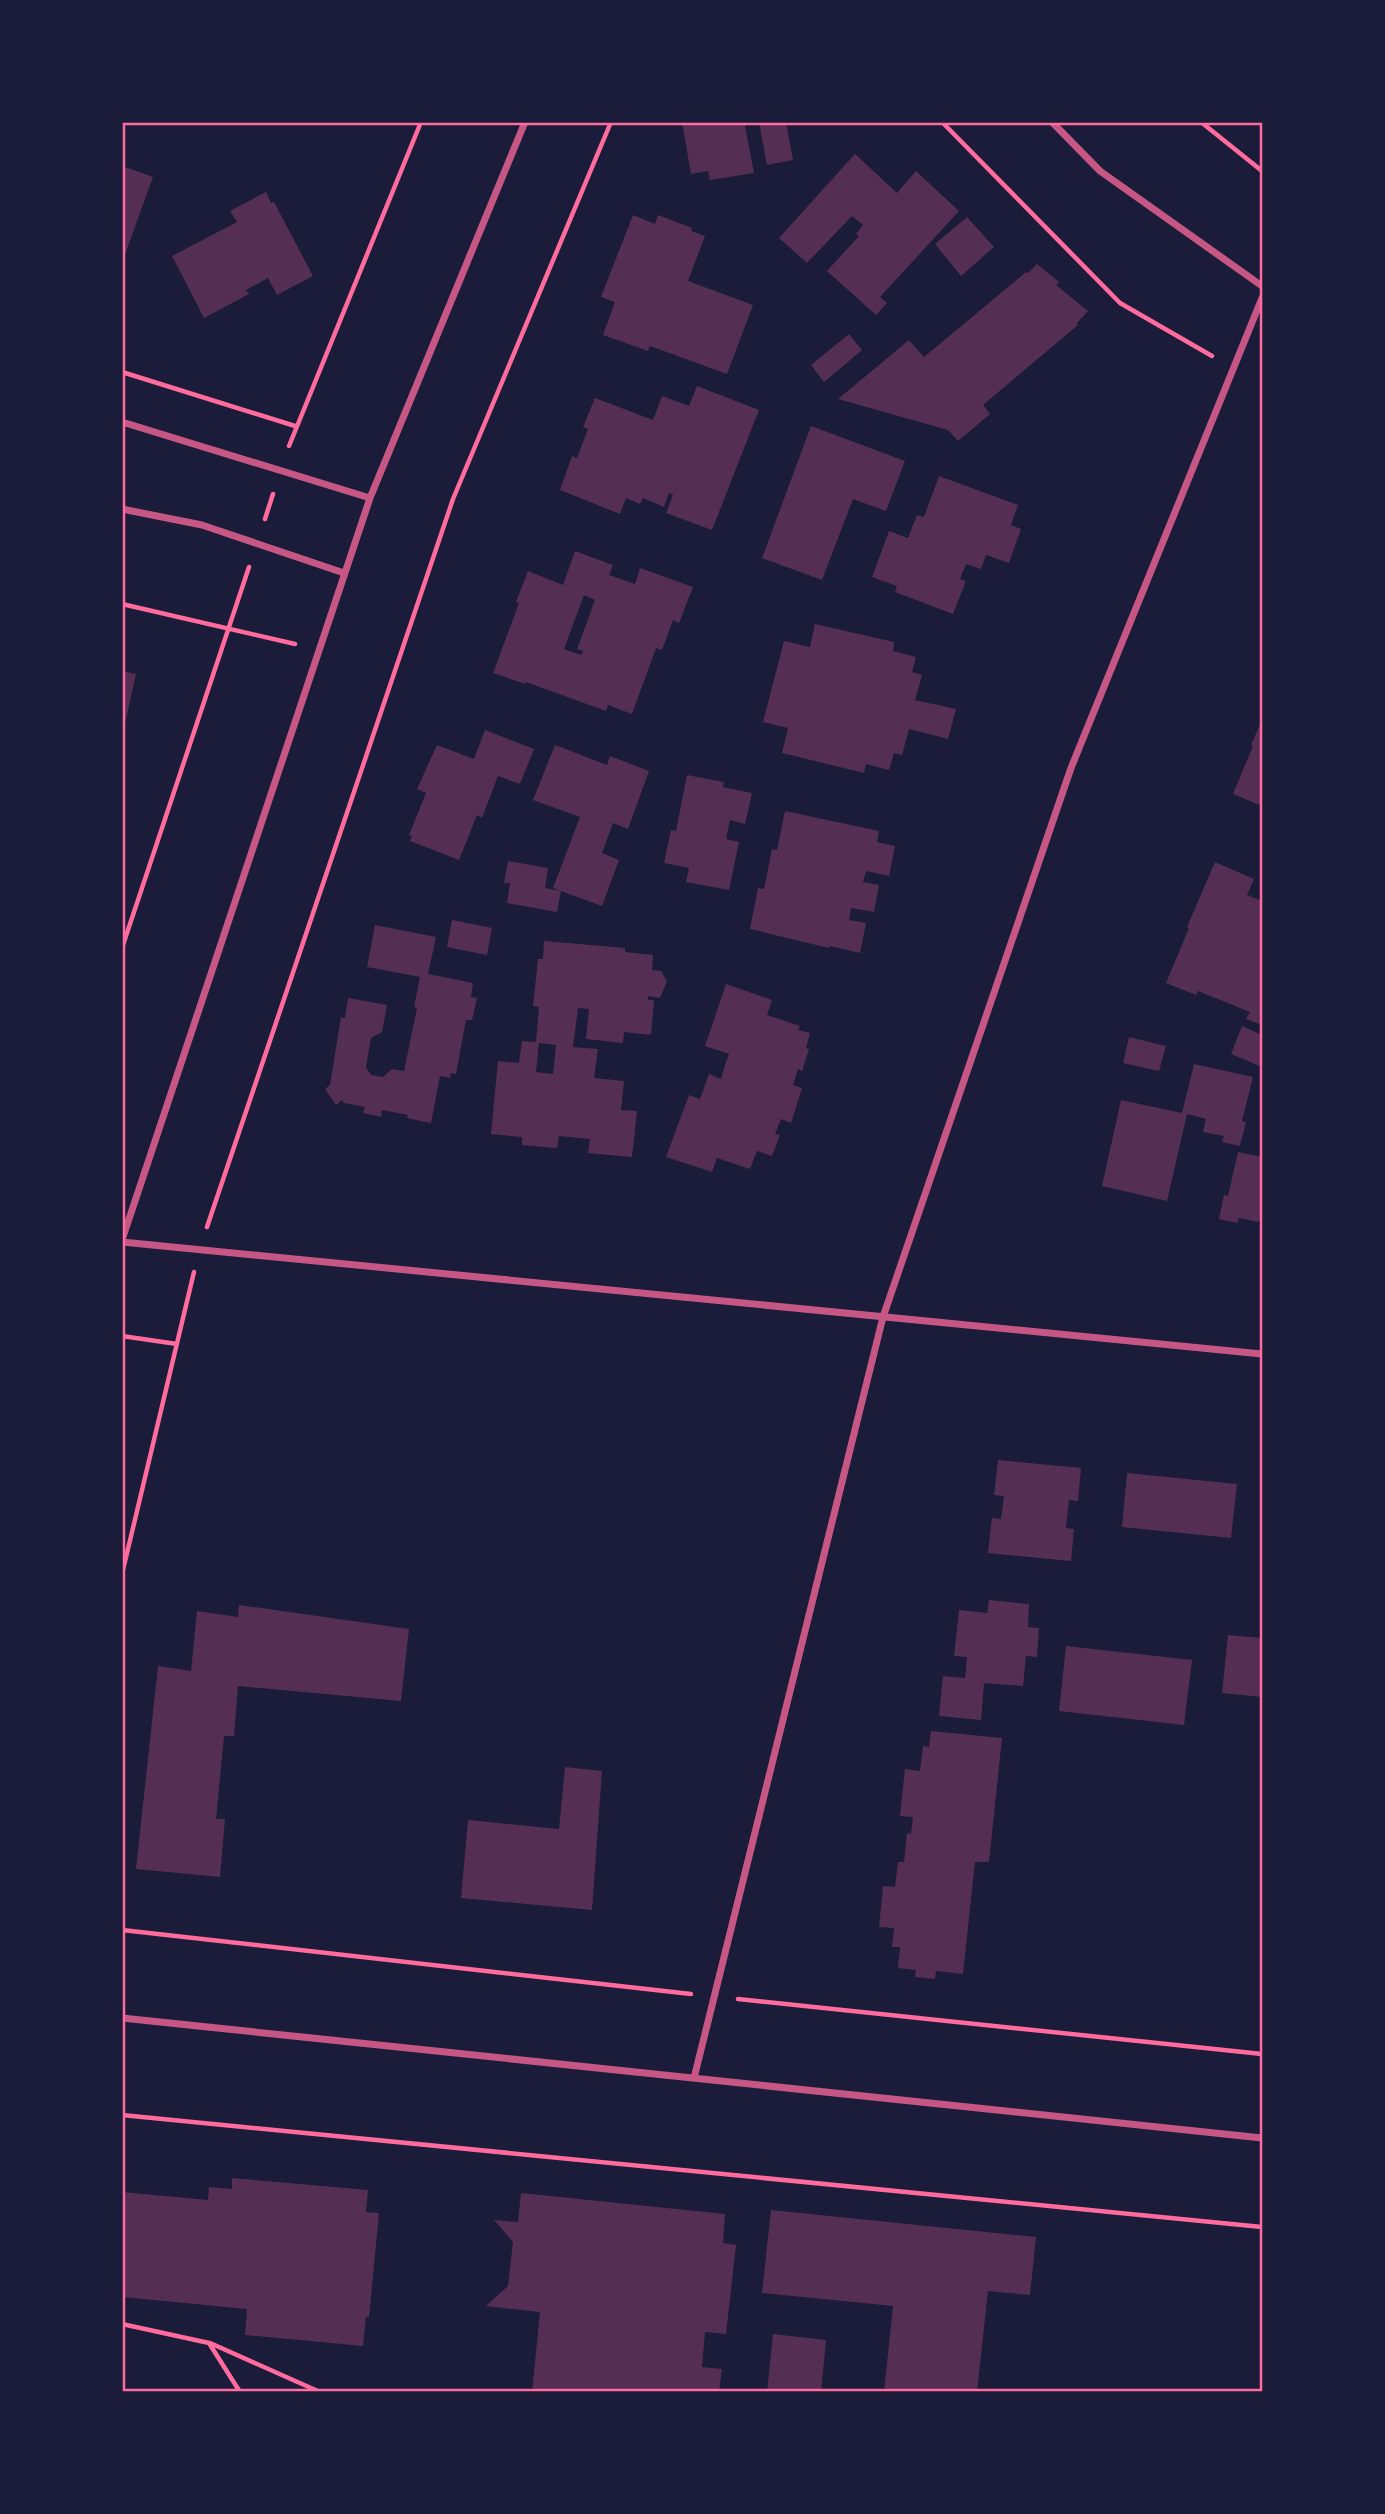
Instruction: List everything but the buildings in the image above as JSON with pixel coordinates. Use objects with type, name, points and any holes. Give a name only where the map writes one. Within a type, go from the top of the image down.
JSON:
[{"type":"street","points":[[525,122],[370,498],[122,1241],[1262,1354]]},
{"type":"street","points":[[1052,122],[1100,172],[1262,286]]},
{"type":"street","points":[[694,2078],[883,1317],[1071,768],[1262,298]]},
{"type":"street","points":[[122,422],[370,498]]},
{"type":"street","points":[[122,509],[202,525],[344,573]]},
{"type":"street","points":[[122,2018],[1262,2138]]},
{"type":"path","points":[[122,948],[295,426],[421,122]]},
{"type":"path","points":[[122,1574],[200,1250],[453,499],[611,122]]},
{"type":"path","points":[[942,122],[1120,303],[1234,368]]},
{"type":"path","points":[[1201,122],[1262,172]]},
{"type":"path","points":[[122,372],[295,426]]},
{"type":"path","points":[[122,604],[318,650]]},
{"type":"path","points":[[122,1336],[177,1343]]},
{"type":"path","points":[[122,2115],[1262,2227]]},
{"type":"path","points":[[122,2324],[209,2343],[320,2392]]},
{"type":"path","points":[[209,2343],[240,2392]]}]
